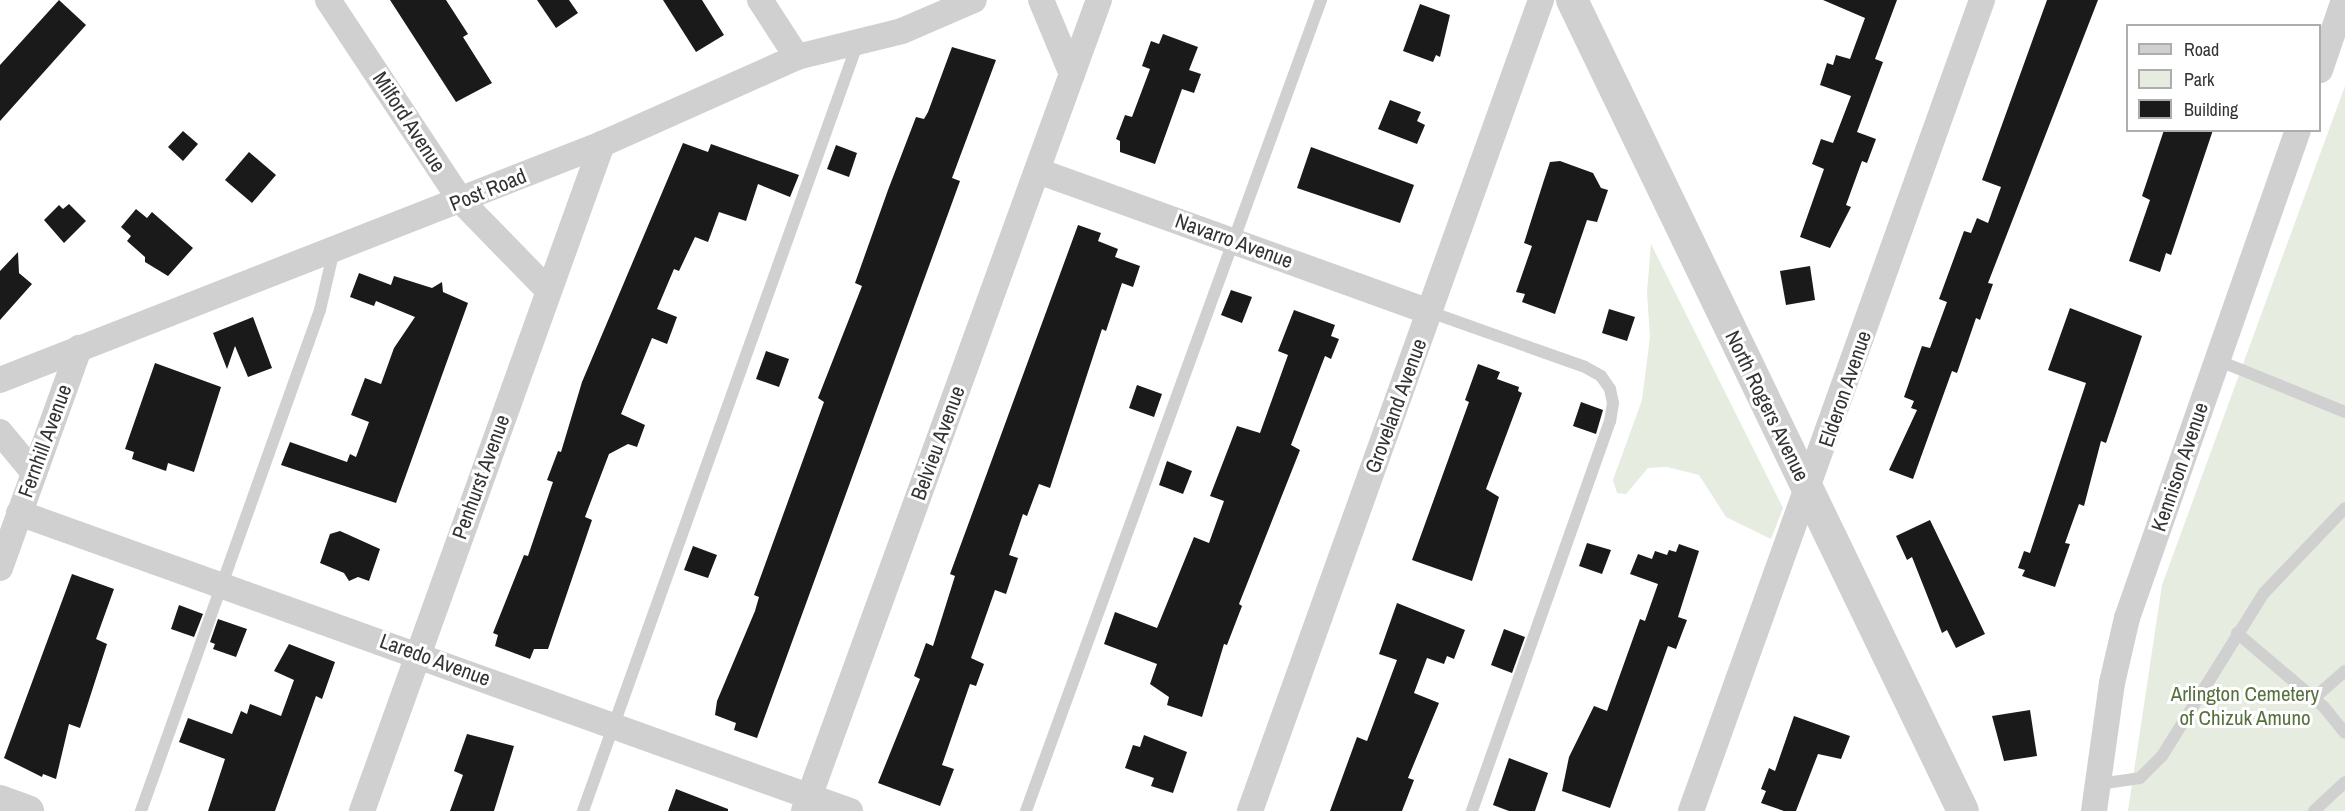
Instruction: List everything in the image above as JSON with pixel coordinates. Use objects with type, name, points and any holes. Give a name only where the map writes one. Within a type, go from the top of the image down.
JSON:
[{"type":"street","name":"Milford Avenue","points":[[328,0],[461,201],[548,290]]},
{"type":"street","points":[[760,0],[797,57]]},
{"type":"street","name":"Post Road","points":[[0,380],[602,144],[797,57],[902,31],[974,0]]},
{"type":"street","points":[[1041,0],[1072,74]]},
{"type":"street","name":"Belvieu Avenue","points":[[806,803],[1099,0]]},
{"type":"street","name":"Groveland Avenue","points":[[1250,811],[1542,0]]},
{"type":"street","name":"North Rogers Avenue","points":[[1572,0],[1963,811]]},
{"type":"street","name":"Elderon Avenue","points":[[1691,811],[1808,493],[1982,0]]},
{"type":"street","points":[[2321,64],[2344,0]]},
{"type":"street","name":"Kennison Avenue","points":[[2094,811],[2112,683],[2127,618],[2297,132]]},
{"type":"street","name":"Penhurst Avenue","points":[[362,811],[602,144]]},
{"type":"street","name":"Navarro Avenue","points":[[1038,171],[1430,312]]},
{"type":"street","name":"Fernhill Avenue","points":[[0,568],[79,348]]},
{"type":"street","points":[[0,432],[34,473]]},
{"type":"street","name":"Laredo Avenue","points":[[19,513],[418,653],[614,725],[806,803],[850,811]]},
{"type":"street","points":[[0,801],[28,811]]},
{"type":"lane","points":[[1026,811],[1321,0]]},
{"type":"lane","points":[[583,811],[858,42]]},
{"type":"lane","points":[[141,811],[320,310],[334,250]]},
{"type":"lane","points":[[1430,312],[1585,367],[1601,376],[1610,388],[1613,403],[1610,421],[1472,811]]},
{"type":"lane","points":[[2217,360],[2345,412]]},
{"type":"lane","points":[[2098,784],[2140,778],[2162,756],[2264,593],[2345,508]]},
{"type":"lane","points":[[2237,633],[2314,698],[2345,733]]},
{"type":"lane","points":[[2314,698],[2345,672]]},
{"type":"lane","points":[[2314,811],[2345,782]]},
{"type":"green space","name":"Arlington Cemetery of Chizuk Amuno","points":[[2345,86],[2345,811],[2128,811],[2162,585]]},
{"type":"green space","points":[[1651,244],[1783,508],[1771,539],[1726,517],[1699,475],[1667,467],[1648,468],[1626,494],[1617,493],[1613,480],[1642,400],[1650,337],[1647,293]]},
{"type":"building","points":[[59,0],[86,25],[0,121],[0,65]]},
{"type":"building","points":[[390,0],[446,0],[468,34],[463,37],[492,83],[456,102]]},
{"type":"building","points":[[537,0],[569,0],[578,13],[556,28]]},
{"type":"building","points":[[663,0],[702,0],[724,35],[696,52]]},
{"type":"building","points":[[1823,0],[1897,0],[1875,59],[1883,62],[1857,132],[1876,139],[1867,163],[1862,161],[1846,205],[1851,207],[1830,248],[1800,237],[1824,169],[1812,164],[1821,139],[1833,143],[1851,96],[1820,85],[1827,63],[1833,65],[1836,55],[1850,59],[1865,18]]},
{"type":"building","points":[[2047,0],[2098,0],[1988,283],[1993,284],[1980,320],[1976,318],[1957,373],[1952,371],[1913,479],[1889,470],[1917,410],[1911,408],[1914,401],[1904,397],[1922,346],[1930,348],[1947,302],[1939,299],[1964,231],[1971,233],[1977,218],[1988,223],[2001,187],[1982,180]]},
{"type":"building","points":[[1420,4],[1450,15],[1440,57],[1436,55],[1433,62],[1403,51]]},
{"type":"building","points":[[1163,34],[1198,47],[1189,70],[1201,74],[1194,93],[1182,89],[1155,164],[1120,152],[1120,141],[1116,139],[1125,115],[1132,117],[1150,69],[1142,66],[1151,41],[1159,44]]},
{"type":"building","points":[[952,47],[996,60],[952,178],[960,181],[757,738],[734,730],[736,723],[715,715],[717,701],[755,611],[759,597],[754,595],[824,402],[818,398],[862,286],[855,283],[888,190],[916,117],[924,119],[928,112]]},
{"type":"building","points":[[1390,100],[1421,112],[1417,121],[1425,125],[1417,144],[1378,129]]},
{"type":"building","points":[[183,131],[198,144],[183,161],[168,147]]},
{"type":"building","points":[[2163,132],[2212,132],[2171,255],[2166,253],[2160,272],[2129,261],[2150,200],[2142,196]]},
{"type":"building","points":[[683,143],[708,152],[711,144],[799,175],[790,197],[758,184],[746,221],[719,212],[708,242],[695,237],[679,271],[674,269],[657,309],[677,317],[667,344],[652,338],[621,414],[645,425],[637,447],[628,444],[609,454],[585,517],[592,520],[548,649],[534,649],[530,659],[495,646],[498,635],[493,633],[524,555],[528,556],[553,482],[547,480],[558,451],[561,452],[582,382]]},
{"type":"building","points":[[836,145],[857,153],[849,177],[827,169]]},
{"type":"building","points":[[1311,147],[1414,185],[1400,223],[1297,188]]},
{"type":"building","points":[[249,152],[276,175],[252,203],[225,180]]},
{"type":"building","points":[[1560,161],[1593,173],[1601,188],[1608,190],[1597,222],[1587,220],[1555,314],[1522,302],[1525,294],[1516,292],[1532,246],[1524,243],[1550,162]]},
{"type":"building","points":[[69,204],[86,221],[64,243],[44,220],[59,205],[63,209]]},
{"type":"building","points":[[136,209],[147,218],[152,212],[193,248],[168,276],[145,262],[145,257],[127,241],[131,236],[121,227]]},
{"type":"building","points":[[1078,225],[1101,233],[1098,241],[1118,249],[1115,257],[1140,266],[1133,287],[1122,283],[1106,331],[1102,329],[1050,488],[1039,484],[1027,516],[1023,514],[1009,555],[1018,558],[1006,594],[995,590],[971,658],[984,664],[976,686],[970,684],[942,765],[954,769],[940,806],[878,783],[920,679],[914,676],[926,643],[933,646],[955,576],[950,574]]},
{"type":"building","points":[[18,252],[19,273],[32,284],[0,320],[0,271]]},
{"type":"building","points":[[1810,266],[1815,300],[1786,305],[1780,271]]},
{"type":"building","points":[[359,273],[391,285],[394,276],[432,288],[442,282],[443,292],[468,303],[396,503],[281,465],[290,442],[347,462],[350,454],[356,457],[369,422],[351,415],[365,378],[381,384],[394,348],[415,317],[376,301],[374,306],[350,297]]},
{"type":"building","points":[[1231,290],[1252,297],[1242,323],[1221,315]]},
{"type":"building","points":[[2070,308],[2142,336],[2106,443],[2101,441],[2084,506],[2079,504],[2065,543],[2070,544],[2055,587],[2022,576],[2025,570],[2018,568],[2024,551],[2030,553],[2086,383],[2048,370]]},
{"type":"building","points":[[1609,309],[1635,317],[1627,341],[1602,333]]},
{"type":"building","points":[[1294,310],[1335,325],[1331,336],[1339,339],[1331,359],[1325,356],[1291,445],[1300,450],[1239,604],[1242,606],[1227,645],[1224,644],[1202,717],[1167,705],[1169,697],[1150,684],[1157,664],[1104,644],[1115,612],[1157,628],[1194,537],[1209,543],[1224,501],[1210,496],[1237,426],[1260,433],[1288,355],[1278,351]]},
{"type":"building","points":[[253,317],[272,368],[248,377],[235,346],[227,369],[213,333]]},
{"type":"building","points":[[766,351],[789,359],[779,387],[756,379]]},
{"type":"building","points":[[155,363],[221,387],[194,472],[168,463],[166,471],[132,459],[134,452],[125,449]]},
{"type":"building","points":[[1478,364],[1500,372],[1497,379],[1519,387],[1518,391],[1522,393],[1486,489],[1499,497],[1472,581],[1412,560],[1469,402],[1465,400]]},
{"type":"building","points":[[1137,385],[1162,394],[1154,417],[1129,408]]},
{"type":"building","points":[[1581,402],[1603,410],[1596,434],[1573,426]]},
{"type":"building","points":[[1167,461],[1192,471],[1183,494],[1159,485]]},
{"type":"building","points":[[1930,520],[1985,634],[1956,648],[1947,630],[1942,633],[1912,557],[1907,560],[1896,536]]},
{"type":"building","points":[[340,531],[380,549],[369,581],[358,577],[349,581],[344,573],[320,563],[330,534]]},
{"type":"building","points":[[1587,543],[1611,550],[1602,574],[1579,566]]},
{"type":"building","points":[[1679,544],[1699,551],[1678,617],[1687,620],[1676,649],[1668,646],[1610,808],[1562,791],[1569,757],[1594,706],[1607,711],[1640,619],[1645,621],[1658,584],[1630,574],[1638,554],[1652,559],[1655,551],[1667,555],[1669,550],[1676,552]]},
{"type":"building","points":[[693,546],[717,555],[708,578],[684,570]]},
{"type":"building","points":[[72,574],[114,589],[96,639],[107,644],[80,728],[69,724],[56,779],[43,774],[42,777],[4,758]]},
{"type":"building","points":[[1397,603],[1465,630],[1454,659],[1447,656],[1444,664],[1427,658],[1414,693],[1439,703],[1408,778],[1414,780],[1402,811],[1330,811],[1357,737],[1367,741],[1397,660],[1379,654]]},
{"type":"building","points":[[179,605],[203,614],[194,637],[171,629]]},
{"type":"building","points":[[218,619],[247,629],[236,657],[213,649],[215,644],[210,642]]},
{"type":"building","points":[[1504,629],[1525,637],[1512,673],[1491,665]]},
{"type":"building","points":[[289,644],[335,662],[322,699],[316,696],[275,811],[208,811],[225,759],[179,742],[188,718],[232,734],[241,711],[247,714],[250,704],[281,716],[294,680],[274,671]]},
{"type":"building","points":[[2030,710],[2037,756],[2004,761],[1992,716]]},
{"type":"building","points":[[1794,716],[1850,736],[1841,759],[1818,754],[1796,811],[1784,811],[1761,803],[1766,791],[1761,789],[1769,768],[1775,771]]},
{"type":"building","points":[[467,734],[514,746],[494,811],[450,811],[463,775],[454,771]]},
{"type":"building","points":[[1144,735],[1187,752],[1173,793],[1151,786],[1154,778],[1125,768],[1133,745],[1140,747]]},
{"type":"building","points":[[1509,758],[1548,773],[1535,811],[1509,811],[1493,805]]},
{"type":"building","points":[[676,789],[728,809],[728,811],[668,811]]}]
